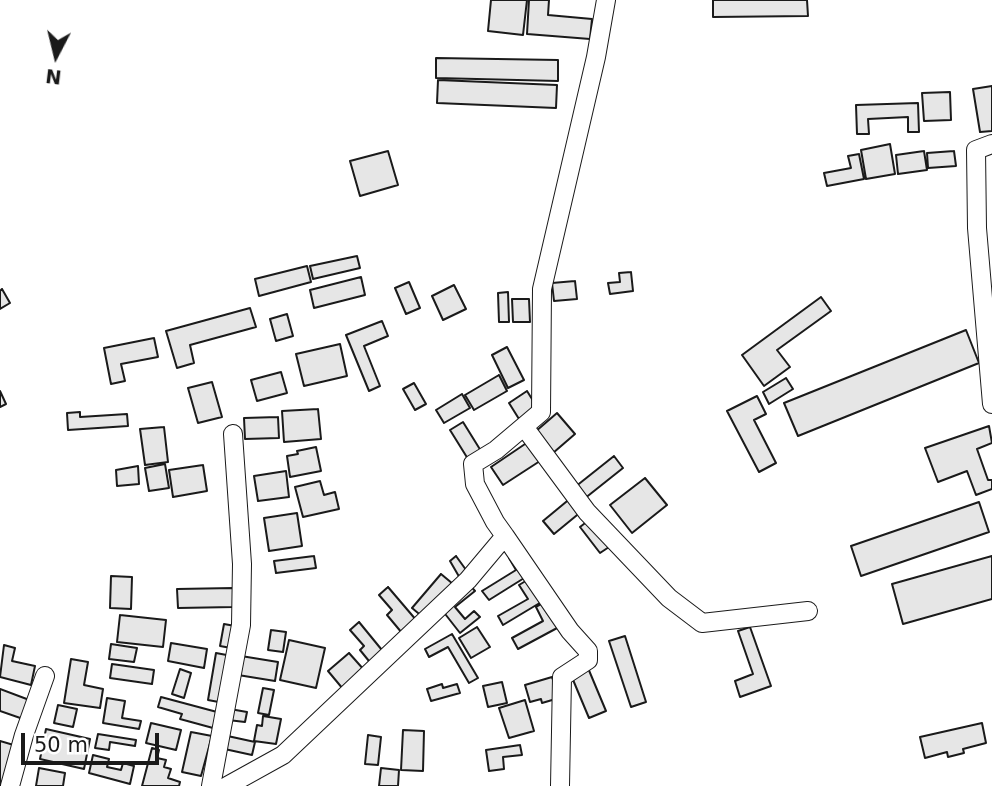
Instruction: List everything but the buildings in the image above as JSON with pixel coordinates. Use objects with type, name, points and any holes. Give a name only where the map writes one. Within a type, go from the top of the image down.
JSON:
[{"type":"street","points":[[560,786],[562,677],[588,660],[588,652],[570,631],[495,523],[475,484],[473,464],[525,428],[541,412],[542,289],[596,57],[606,0]]},
{"type":"street","points":[[992,144],[976,150],[977,228],[992,404]]},
{"type":"street","points":[[525,428],[587,512],[669,598],[702,623],[808,611]]},
{"type":"street","points":[[211,786],[241,625],[242,564],[233,434]]},
{"type":"street","points":[[227,786],[283,755],[468,580],[505,537]]},
{"type":"street","points":[[10,786],[24,735],[45,676]]}]
